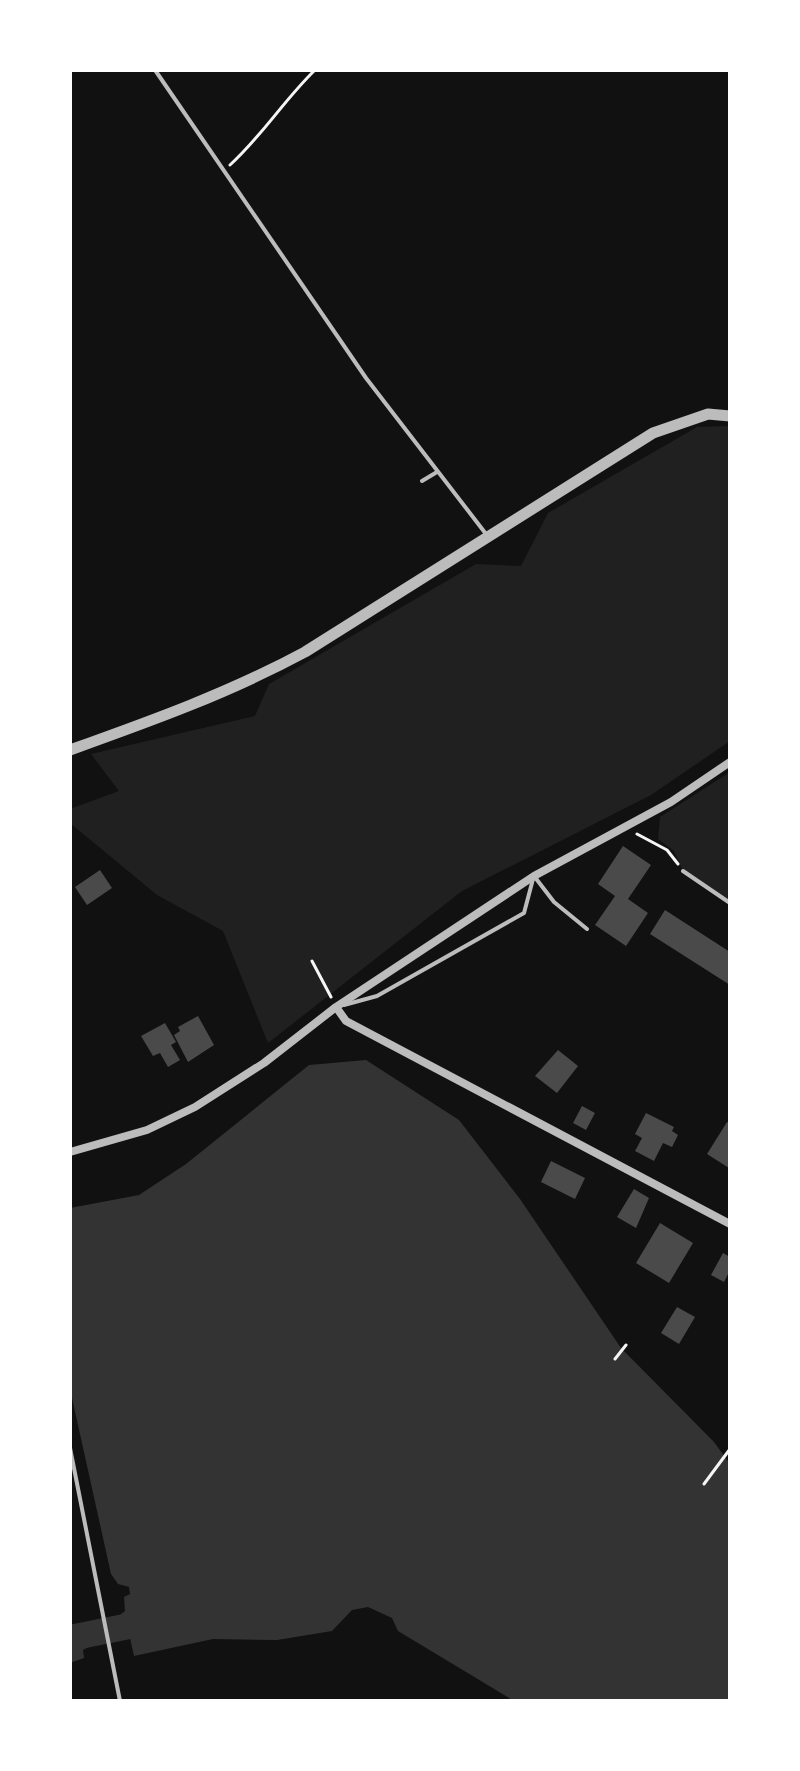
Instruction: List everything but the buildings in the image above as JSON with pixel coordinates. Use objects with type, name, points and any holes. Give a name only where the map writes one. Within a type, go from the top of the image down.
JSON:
[{"type":"street","points":[[70,750],[213,698],[260,677],[305,652],[653,433],[708,414],[730,416]]},
{"type":"street","points":[[70,1152],[147,1130],[179,1116],[264,1063],[336,1007],[534,876],[589,844],[632,825],[730,762]]},
{"type":"street","points":[[336,1007],[346,1021],[730,1224]]},
{"type":"lane","points":[[155,70],[366,378],[488,536]]},
{"type":"lane","points":[[422,481],[438,472]]},
{"type":"lane","points":[[683,871],[730,903]]},
{"type":"lane","points":[[534,876],[554,902],[587,929]]},
{"type":"lane","points":[[336,1007],[377,996],[524,913],[534,876]]},
{"type":"lane","points":[[70,1448],[120,1701]]},
{"type":"lane","points":[[273,1701],[290,1701]]},
{"type":"path","points":[[222,172],[254,143],[289,95],[315,70]]},
{"type":"path","points":[[632,825],[641,838],[667,850],[683,871]]},
{"type":"path","points":[[312,961],[336,1007]]},
{"type":"path","points":[[615,1359],[626,1345]]},
{"type":"path","points":[[704,1484],[730,1449]]},
{"type":"shaded area","points":[[730,426],[730,741],[651,795],[462,891],[268,1043],[223,931],[157,895],[70,823],[70,809],[119,791],[91,754],[255,716],[269,684],[476,564],[521,566],[548,513],[697,427]]},
{"type":"shaded area","points":[[730,772],[730,903],[683,871],[674,851],[658,839],[660,817]]},
{"type":"shaded area","points":[[366,1060],[459,1120],[520,1199],[621,1348],[714,1442],[730,1464],[730,1701],[514,1701],[398,1631],[392,1618],[368,1607],[352,1610],[332,1631],[277,1640],[213,1639],[134,1656],[130,1638],[119,1638],[115,1619],[125,1611],[124,1597],[130,1594],[129,1587],[118,1584],[111,1574],[70,1389],[70,1208],[139,1195],[186,1164],[309,1065]]},
{"type":"shaded area","points":[[70,1623],[76,1626],[92,1624],[96,1643],[83,1650],[84,1658],[70,1663]]},
{"type":"waterway","points":[[70,1638],[149,1622]]}]
